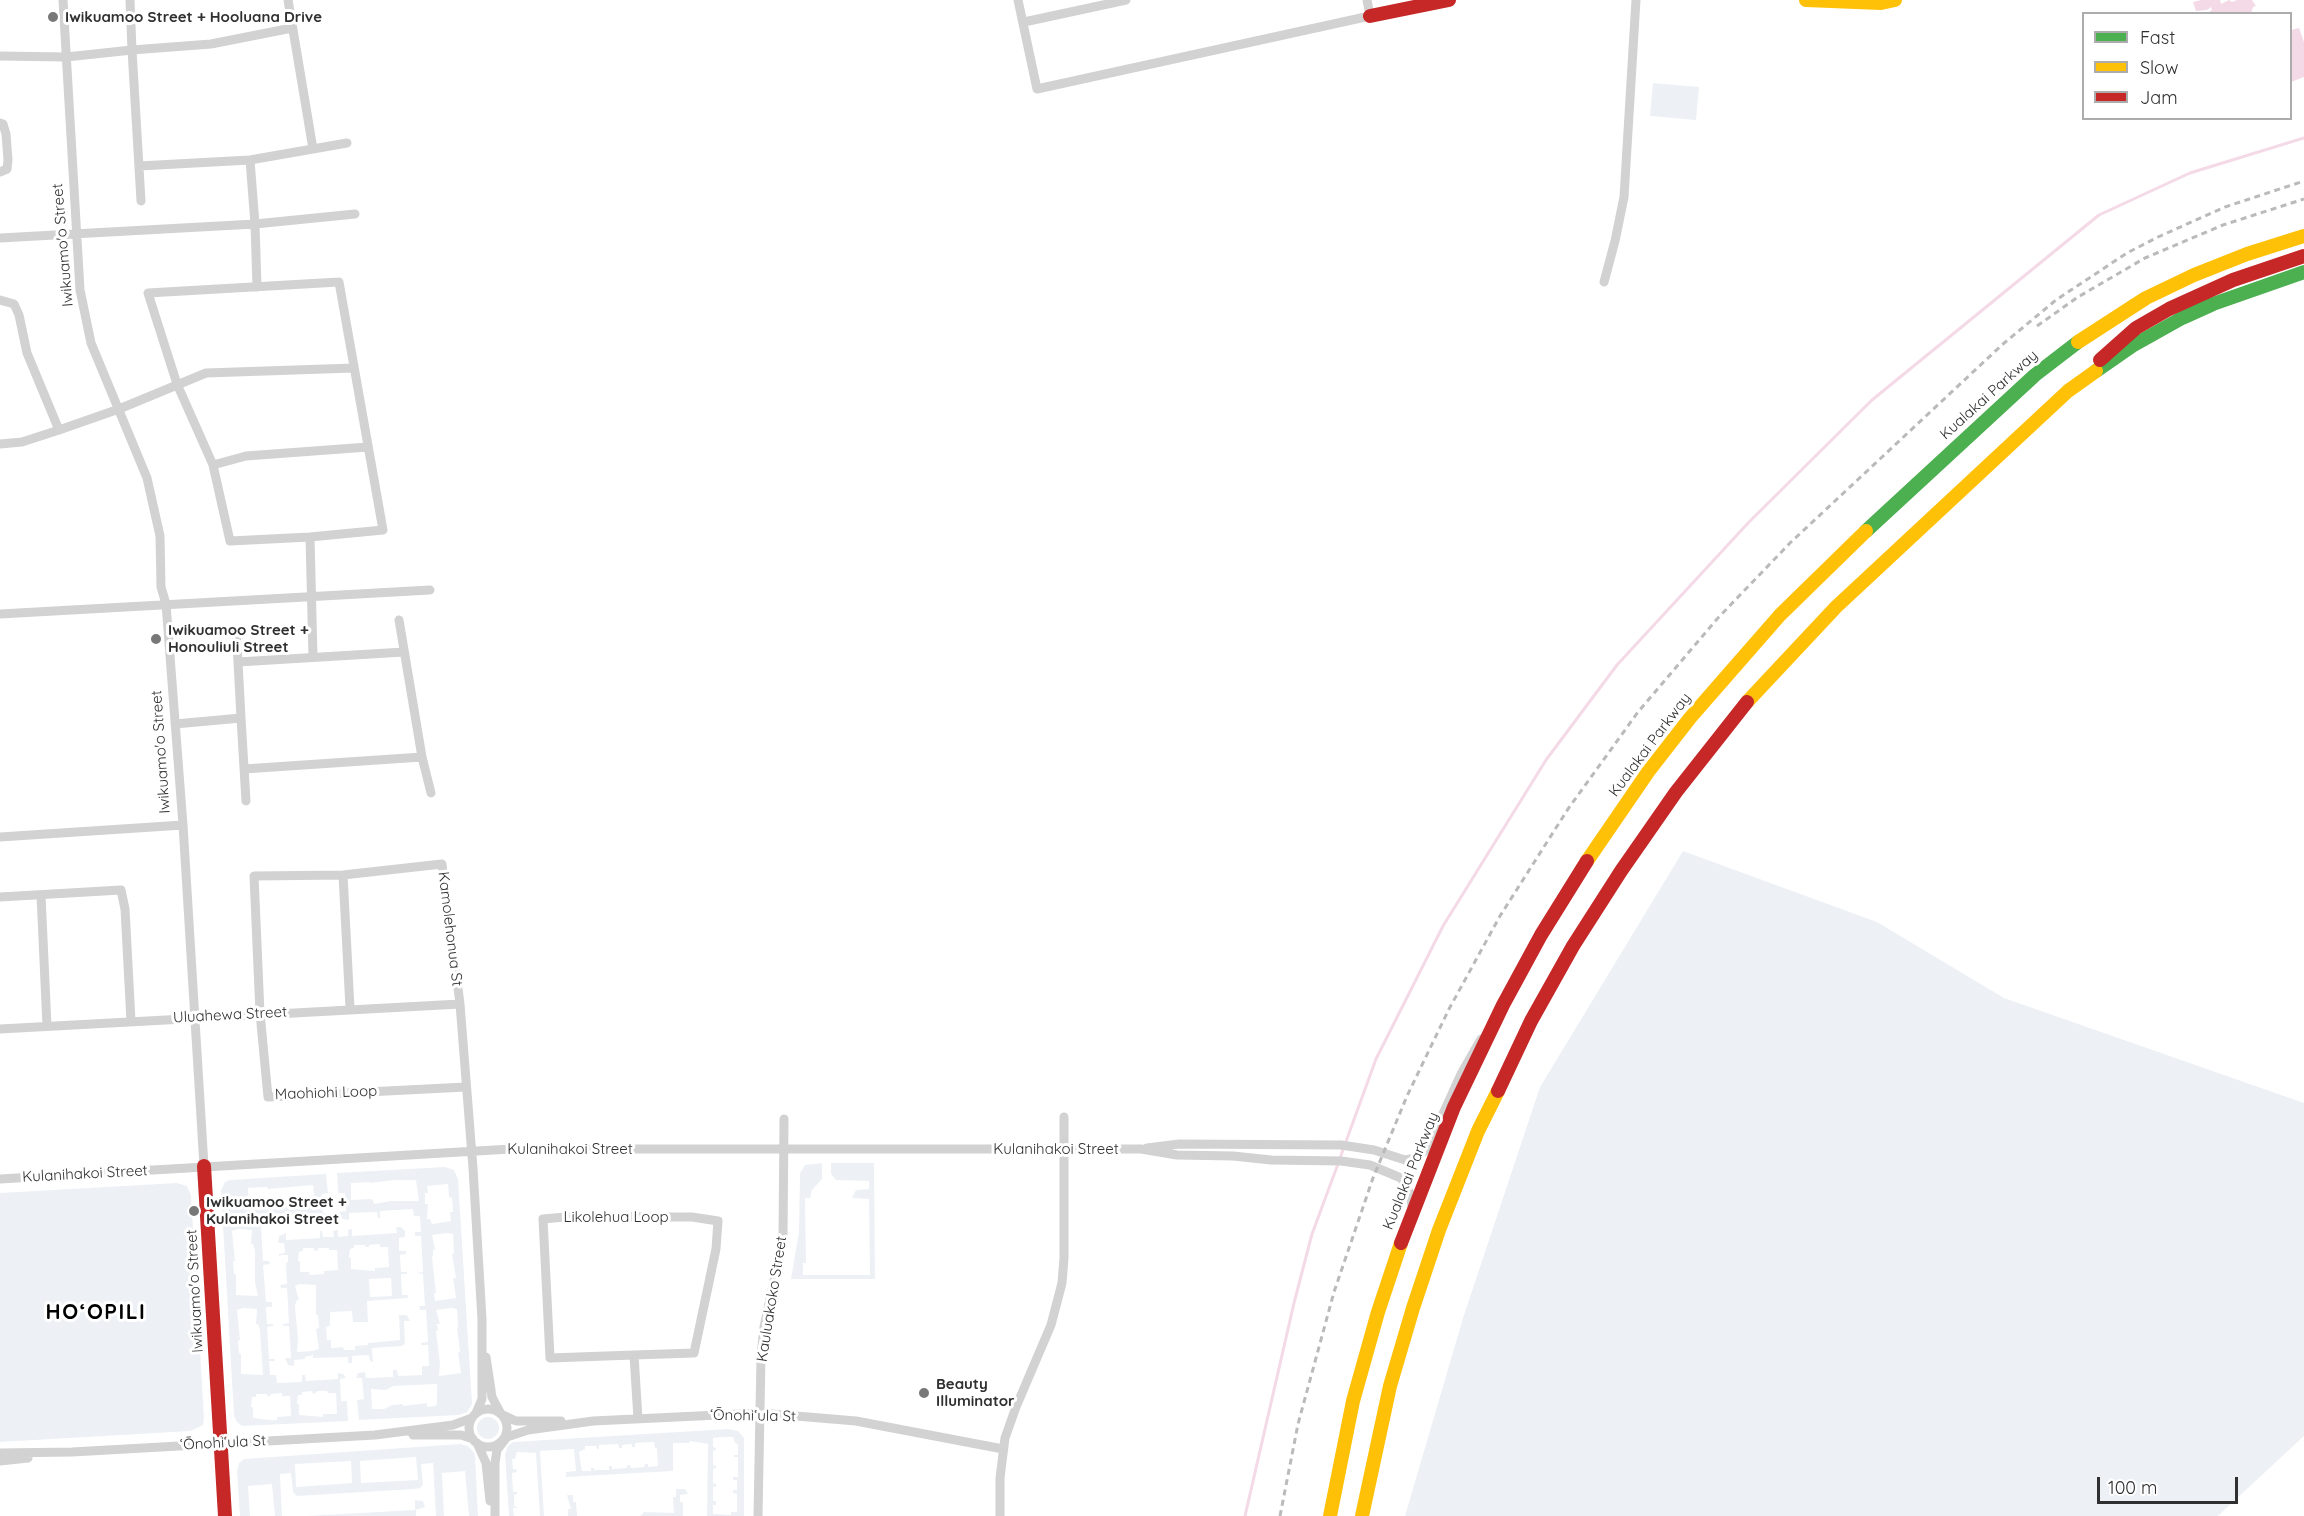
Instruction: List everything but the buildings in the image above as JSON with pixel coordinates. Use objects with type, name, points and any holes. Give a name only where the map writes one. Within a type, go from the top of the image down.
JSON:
[{"type":"main road","points":[[1370,16],[1449,0]]},
{"type":"main road","points":[[1806,0],[1863,3],[1895,0]]},
{"type":"main road","name":"Kualakai Parkway","points":[[1330,1516],[1353,1401],[1378,1312],[1408,1220],[1464,1086],[1506,999],[1559,903],[1648,772],[1690,718],[1755,642],[1851,544],[2034,375],[2094,330],[2146,298],[2194,275],[2247,254],[2304,236]]},
{"type":"main road","points":[[1362,1516],[1390,1386],[1413,1308],[1439,1230],[1478,1131],[1554,980],[1599,904],[1676,792],[1751,698],[1869,574],[2113,347],[2150,319],[2199,293],[2304,256]]},
{"type":"main road","points":[[2068,391],[2132,346],[2182,318],[2224,300],[2304,272]]},
{"type":"main road","name":"Iwikuamo'o Street","points":[[204,1166],[225,1516]]},
{"type":"street","name":"Iwikuamo'o Street","points":[[63,0],[80,290],[91,343],[147,478],[160,536],[161,587],[166,604],[183,825],[193,1018],[204,1166]]},
{"type":"street","points":[[130,0],[141,201]]},
{"type":"street","points":[[288,0],[313,149]]},
{"type":"street","points":[[1018,0],[1037,89],[1370,16],[1367,0]]},
{"type":"street","points":[[1024,22],[1126,0]]},
{"type":"street","points":[[1604,282],[1624,197],[1636,0]]},
{"type":"street","points":[[0,56],[66,57],[211,44],[292,28]]},
{"type":"street","points":[[0,123],[3,124],[6,134],[8,160],[7,169],[0,172]]},
{"type":"street","points":[[139,166],[250,160],[347,143]]},
{"type":"street","points":[[250,160],[255,224],[256,287]]},
{"type":"street","points":[[0,238],[255,224],[355,214]]},
{"type":"street","points":[[339,282],[354,368],[383,530],[230,541],[213,465],[177,384],[148,293],[339,282]]},
{"type":"street","points":[[0,300],[14,304],[19,315],[27,353],[59,430]]},
{"type":"street","points":[[0,444],[22,442],[59,430],[119,409],[206,373],[354,368]]},
{"type":"street","points":[[213,465],[246,456],[368,447]]},
{"type":"street","points":[[310,537],[313,657]]},
{"type":"street","points":[[0,614],[430,590]]},
{"type":"street","points":[[399,620],[422,757],[431,793]]},
{"type":"street","points":[[236,632],[246,801]]},
{"type":"street","points":[[238,662],[404,652]]},
{"type":"street","points":[[175,724],[241,718]]},
{"type":"street","points":[[244,769],[422,757]]},
{"type":"street","points":[[0,837],[183,825]]},
{"type":"street","name":"Kamolehonua St","points":[[260,1013],[254,876],[343,875],[442,864],[460,1004],[482,1319],[482,1399],[474,1416]]},
{"type":"street","points":[[343,875],[350,1008]]},
{"type":"street","points":[[0,897],[121,890],[125,909],[130,1021]]},
{"type":"street","points":[[41,895],[47,1026]]},
{"type":"street","name":"Kulanihakoi Street","points":[[0,1179],[554,1148],[1141,1149],[1179,1144],[1306,1144],[1349,1145],[1409,1160],[1418,1157],[1427,1149],[1467,1061],[1506,999]]},
{"type":"street","name":"Uluahewa Street","points":[[0,1029],[350,1008],[460,1004]]},
{"type":"street","name":"Maohiohi Loop","points":[[260,1013],[268,1097],[466,1086]]},
{"type":"street","points":[[1000,1516],[999,1478],[1003,1449],[1016,1407],[1048,1332],[1059,1297],[1064,1258],[1064,1117]]},
{"type":"street","name":"Kauluakoko Street","points":[[758,1516],[762,1347],[783,1238],[784,1119]]},
{"type":"street","name":"Kulanihakoi Street","points":[[1141,1149],[1177,1155],[1349,1161],[1387,1170],[1399,1176],[1409,1189],[1412,1203],[1408,1220]]},
{"type":"street","name":"Likolehua Loop","points":[[692,1216],[717,1221],[716,1249],[694,1353],[634,1354],[550,1358],[543,1219],[692,1216]]},
{"type":"street","name":"Kamolehonua St","points":[[482,1319],[491,1393],[494,1404],[501,1414]]},
{"type":"street","points":[[634,1354],[638,1419]]},
{"type":"street","points":[[494,1516],[486,1463],[469,1428],[474,1416],[480,1410],[492,1409],[516,1421],[593,1422]]},
{"type":"street","name":"‘Ōnohi‘ula St","points":[[503,1440],[524,1431],[593,1422],[760,1413],[856,1421],[1003,1449]]},
{"type":"street","points":[[494,1516],[495,1459],[506,1435],[507,1424],[501,1414]]},
{"type":"street","name":"‘Ōnohi‘ula St","points":[[0,1453],[72,1452],[375,1434],[453,1425],[474,1416]]},
{"type":"street","name":"‘Ōnohi‘ula St","points":[[375,1434],[458,1434],[475,1441]]},
{"type":"street","points":[[475,1441],[488,1447],[503,1440]]},
{"type":"street","name":"‘Ōnohi‘ula St","points":[[0,1461],[72,1452]]},
{"type":"shaded area","points":[[2220,0],[2221,4],[2229,0],[2232,2],[2252,0],[2256,6],[2251,12],[2209,12],[2212,10],[2211,7],[2207,10],[2196,11],[2193,2]]},
{"type":"shaded area","points":[[2299,28],[2304,42],[2304,77],[2292,82],[2292,30]]},
{"type":"shaded area","points":[[1653,83],[1699,87],[1696,120],[1650,116]]},
{"type":"shaded area","points":[[1683,851],[1877,922],[2004,998],[2304,1103],[2304,1436],[2218,1516],[1405,1516],[1463,1318],[1540,1087]]},
{"type":"shaded area","points":[[822,1163],[822,1179],[812,1190],[810,1198],[805,1198],[806,1263],[803,1263],[803,1275],[870,1275],[869,1199],[852,1198],[856,1190],[869,1189],[869,1181],[836,1180],[831,1174],[831,1163],[874,1163],[875,1279],[791,1279],[799,1232],[800,1173],[805,1165]]},
{"type":"shaded area","points":[[445,1167],[454,1170],[458,1179],[472,1404],[467,1412],[459,1415],[359,1420],[357,1400],[364,1399],[362,1378],[356,1378],[358,1373],[365,1372],[366,1378],[393,1377],[393,1370],[397,1370],[398,1376],[422,1375],[422,1366],[429,1366],[428,1345],[421,1345],[421,1343],[428,1342],[426,1310],[420,1310],[419,1306],[425,1306],[423,1274],[417,1273],[423,1272],[421,1236],[415,1236],[415,1232],[421,1232],[420,1216],[414,1216],[413,1209],[380,1211],[380,1218],[377,1212],[349,1213],[349,1220],[342,1219],[339,1212],[346,1211],[345,1193],[338,1193],[337,1173]],"holes":[[[416,1180],[419,1201],[390,1201],[374,1204],[370,1199],[351,1200],[351,1183]],[[448,1184],[449,1197],[452,1198],[451,1221],[432,1224],[430,1219],[427,1219],[428,1204],[425,1204],[427,1186]],[[453,1234],[454,1253],[452,1254],[456,1278],[453,1278],[456,1298],[435,1301],[432,1257],[433,1250],[435,1250],[432,1235]],[[457,1309],[461,1373],[439,1376],[440,1363],[436,1331],[438,1331],[437,1324],[440,1324],[436,1310]],[[437,1384],[437,1404],[427,1407],[427,1403],[403,1406],[403,1404],[392,1405],[384,1409],[372,1409],[371,1389],[386,1390],[393,1386]]]},
{"type":"shaded area","points":[[326,1174],[328,1193],[322,1194],[323,1213],[330,1213],[327,1221],[321,1221],[321,1215],[296,1217],[296,1223],[292,1223],[291,1217],[267,1218],[267,1225],[261,1225],[263,1261],[269,1261],[270,1264],[263,1265],[266,1302],[272,1302],[272,1307],[266,1307],[267,1324],[273,1324],[267,1327],[269,1359],[275,1359],[275,1361],[269,1361],[270,1375],[276,1375],[277,1383],[302,1382],[302,1375],[305,1375],[306,1381],[338,1379],[338,1373],[343,1374],[346,1378],[340,1379],[341,1401],[347,1401],[348,1421],[242,1426],[234,1416],[221,1190],[225,1182]],"holes":[[[313,1185],[315,1207],[287,1206],[271,1209],[268,1205],[248,1205],[248,1188],[267,1187],[268,1189]],[[252,1230],[251,1244],[255,1251],[255,1283],[258,1296],[236,1295],[232,1231]],[[257,1309],[256,1324],[260,1330],[263,1375],[241,1374],[237,1310]],[[312,1391],[313,1394],[317,1391],[336,1393],[337,1414],[323,1414],[323,1417],[299,1415],[298,1395],[302,1395],[302,1392]],[[282,1393],[282,1396],[290,1396],[291,1416],[277,1417],[277,1420],[253,1418],[252,1397],[256,1397],[256,1394],[270,1396]]]},
{"type":"shaded area","points":[[177,1183],[187,1186],[191,1195],[203,1425],[191,1431],[0,1442],[0,1193]]},
{"type":"shaded area","points":[[396,1227],[401,1227],[405,1231],[405,1237],[399,1238],[399,1251],[406,1251],[406,1254],[400,1255],[401,1272],[407,1272],[407,1274],[401,1274],[402,1295],[408,1295],[408,1298],[367,1301],[368,1323],[353,1322],[352,1311],[330,1312],[330,1326],[326,1327],[327,1340],[331,1340],[331,1348],[343,1347],[344,1350],[355,1350],[355,1346],[368,1345],[368,1343],[400,1340],[399,1315],[407,1315],[410,1321],[404,1321],[405,1344],[372,1348],[373,1362],[370,1361],[369,1355],[352,1356],[352,1363],[348,1363],[348,1357],[313,1358],[313,1355],[305,1359],[294,1360],[294,1366],[288,1365],[285,1358],[291,1358],[289,1326],[283,1326],[289,1323],[287,1288],[281,1288],[280,1285],[287,1284],[288,1255],[279,1257],[279,1254],[285,1253],[284,1243],[278,1243],[279,1236],[286,1233],[286,1240],[320,1238],[320,1231],[322,1231],[323,1237],[334,1237],[333,1231],[338,1230],[338,1237],[348,1236],[348,1230],[352,1229],[352,1236],[397,1233]],"holes":[[[380,1244],[380,1247],[388,1247],[389,1267],[375,1268],[375,1271],[351,1269],[350,1249],[354,1248],[354,1245],[365,1245],[365,1247]],[[303,1248],[314,1248],[314,1251],[318,1248],[337,1250],[338,1270],[310,1275],[309,1272],[300,1272],[299,1252],[303,1251]],[[391,1278],[392,1296],[370,1297],[369,1279]],[[316,1285],[316,1315],[318,1315],[319,1328],[316,1329],[319,1349],[297,1352],[295,1307],[296,1301],[299,1300],[295,1286]]]},
{"type":"shaded area","points":[[488,1417],[496,1420],[499,1428],[496,1436],[488,1439],[480,1436],[477,1428],[480,1420]]},
{"type":"shaded area","points":[[728,1429],[738,1431],[744,1438],[744,1516],[707,1516],[708,1444],[690,1441],[689,1443],[673,1443],[673,1471],[566,1477],[566,1472],[576,1471],[574,1449],[540,1451],[544,1516],[540,1516],[536,1453],[517,1452],[515,1459],[512,1459],[513,1469],[517,1472],[512,1473],[513,1492],[517,1492],[514,1495],[514,1506],[518,1508],[513,1508],[514,1516],[509,1516],[505,1454],[508,1446],[513,1442]],"holes":[[[733,1437],[735,1443],[738,1444],[738,1455],[734,1455],[738,1457],[738,1477],[733,1477],[733,1480],[737,1480],[737,1490],[733,1490],[733,1493],[737,1494],[737,1512],[731,1512],[731,1515],[713,1514],[713,1505],[716,1505],[716,1501],[713,1501],[713,1487],[716,1487],[713,1483],[713,1469],[716,1468],[713,1465],[713,1451],[716,1450],[713,1447],[713,1438]],[[654,1442],[657,1448],[658,1466],[648,1467],[648,1464],[645,1464],[644,1467],[631,1468],[627,1465],[627,1468],[612,1469],[612,1466],[609,1466],[609,1470],[591,1468],[591,1471],[582,1471],[579,1452],[585,1449],[585,1446],[596,1446],[599,1449],[599,1445],[618,1444],[619,1448],[622,1448],[622,1445],[632,1444],[632,1447],[635,1447],[635,1443]]]},
{"type":"shaded area","points":[[460,1444],[468,1446],[475,1454],[478,1516],[469,1516],[465,1471],[442,1473],[444,1516],[436,1516],[433,1463],[421,1464],[423,1485],[414,1489],[297,1496],[293,1492],[291,1473],[280,1474],[282,1516],[275,1516],[272,1484],[248,1486],[250,1516],[240,1516],[237,1471],[239,1463],[244,1459]],"holes":[[[416,1457],[418,1480],[361,1483],[360,1461]],[[351,1461],[352,1483],[296,1487],[295,1464]]]},
{"type":"shaded area","points":[[676,1489],[685,1489],[688,1494],[680,1495],[680,1502],[683,1502],[683,1516],[640,1516],[644,1512],[674,1513],[673,1497],[676,1497]]},
{"type":"shaded area","points":[[567,1495],[573,1495],[577,1516],[568,1516],[568,1509],[571,1509]]},
{"type":"shaded area","points":[[415,1500],[423,1501],[425,1507],[416,1510],[416,1516],[306,1516],[415,1510]]},
{"type":"waterway","points":[[1340,1158],[1376,1059],[1443,926],[1546,760],[1617,665],[1749,522],[1872,400],[2099,215],[2190,173],[2304,138]]},
{"type":"waterway","points":[[1245,1516],[1312,1234],[1338,1164]]},
{"type":"railway","points":[[1280,1516],[1298,1424],[1334,1292],[1373,1178],[1407,1096],[1449,1009],[1500,916],[1568,809],[1638,712],[1717,619],[1790,543],[2003,344],[2056,300],[2127,253],[2158,237],[2225,207],[2304,181]]},
{"type":"railway","points":[[2037,326],[2078,297],[2145,258],[2223,225],[2304,199]]},
{"type":"traffic: fast","points":[[2096,371],[2132,346],[2182,318],[2213,304],[2304,272]]},
{"type":"traffic: fast","points":[[1866,531],[2035,375],[2078,342]]},
{"type":"traffic: slow","points":[[1806,0],[1881,3],[1895,0]]},
{"type":"traffic: slow","points":[[2078,342],[2146,298],[2194,275],[2247,254],[2304,236]]},
{"type":"traffic: slow","points":[[1747,702],[1836,607],[2068,391],[2096,371]]},
{"type":"traffic: slow","points":[[1587,861],[1648,772],[1690,718],[1780,615],[1866,531]]},
{"type":"traffic: slow","points":[[1362,1516],[1390,1386],[1413,1308],[1439,1230],[1478,1131],[1498,1091]]},
{"type":"traffic: slow","points":[[1330,1516],[1353,1401],[1378,1312],[1401,1243]]},
{"type":"traffic: jam","points":[[1370,16],[1449,0]]},
{"type":"traffic: jam","points":[[2100,360],[2136,328],[2169,309],[2233,280],[2304,256]]},
{"type":"traffic: jam","points":[[1498,1091],[1531,1021],[1573,946],[1621,871],[1676,792],[1747,702]]},
{"type":"traffic: jam","points":[[1401,1243],[1454,1107],[1503,1005],[1541,935],[1587,861]]},
{"type":"traffic: jam","points":[[204,1166],[225,1516]]},
{"type":"place","name":"Iwikuamoo Street + Hooluana Drive","points":[[53,17]]},
{"type":"place","name":"Iwikuamoo Street + Honouliuli Street","points":[[156,639]]},
{"type":"place","name":"Iwikuamoo Street + Kulanihakoi Street","points":[[194,1211]]},
{"type":"place","name":"Beauty Illuminator","points":[[924,1393]]},
{"type":"district","name":"HO‘OPILI","points":[[96,1313]]}]
